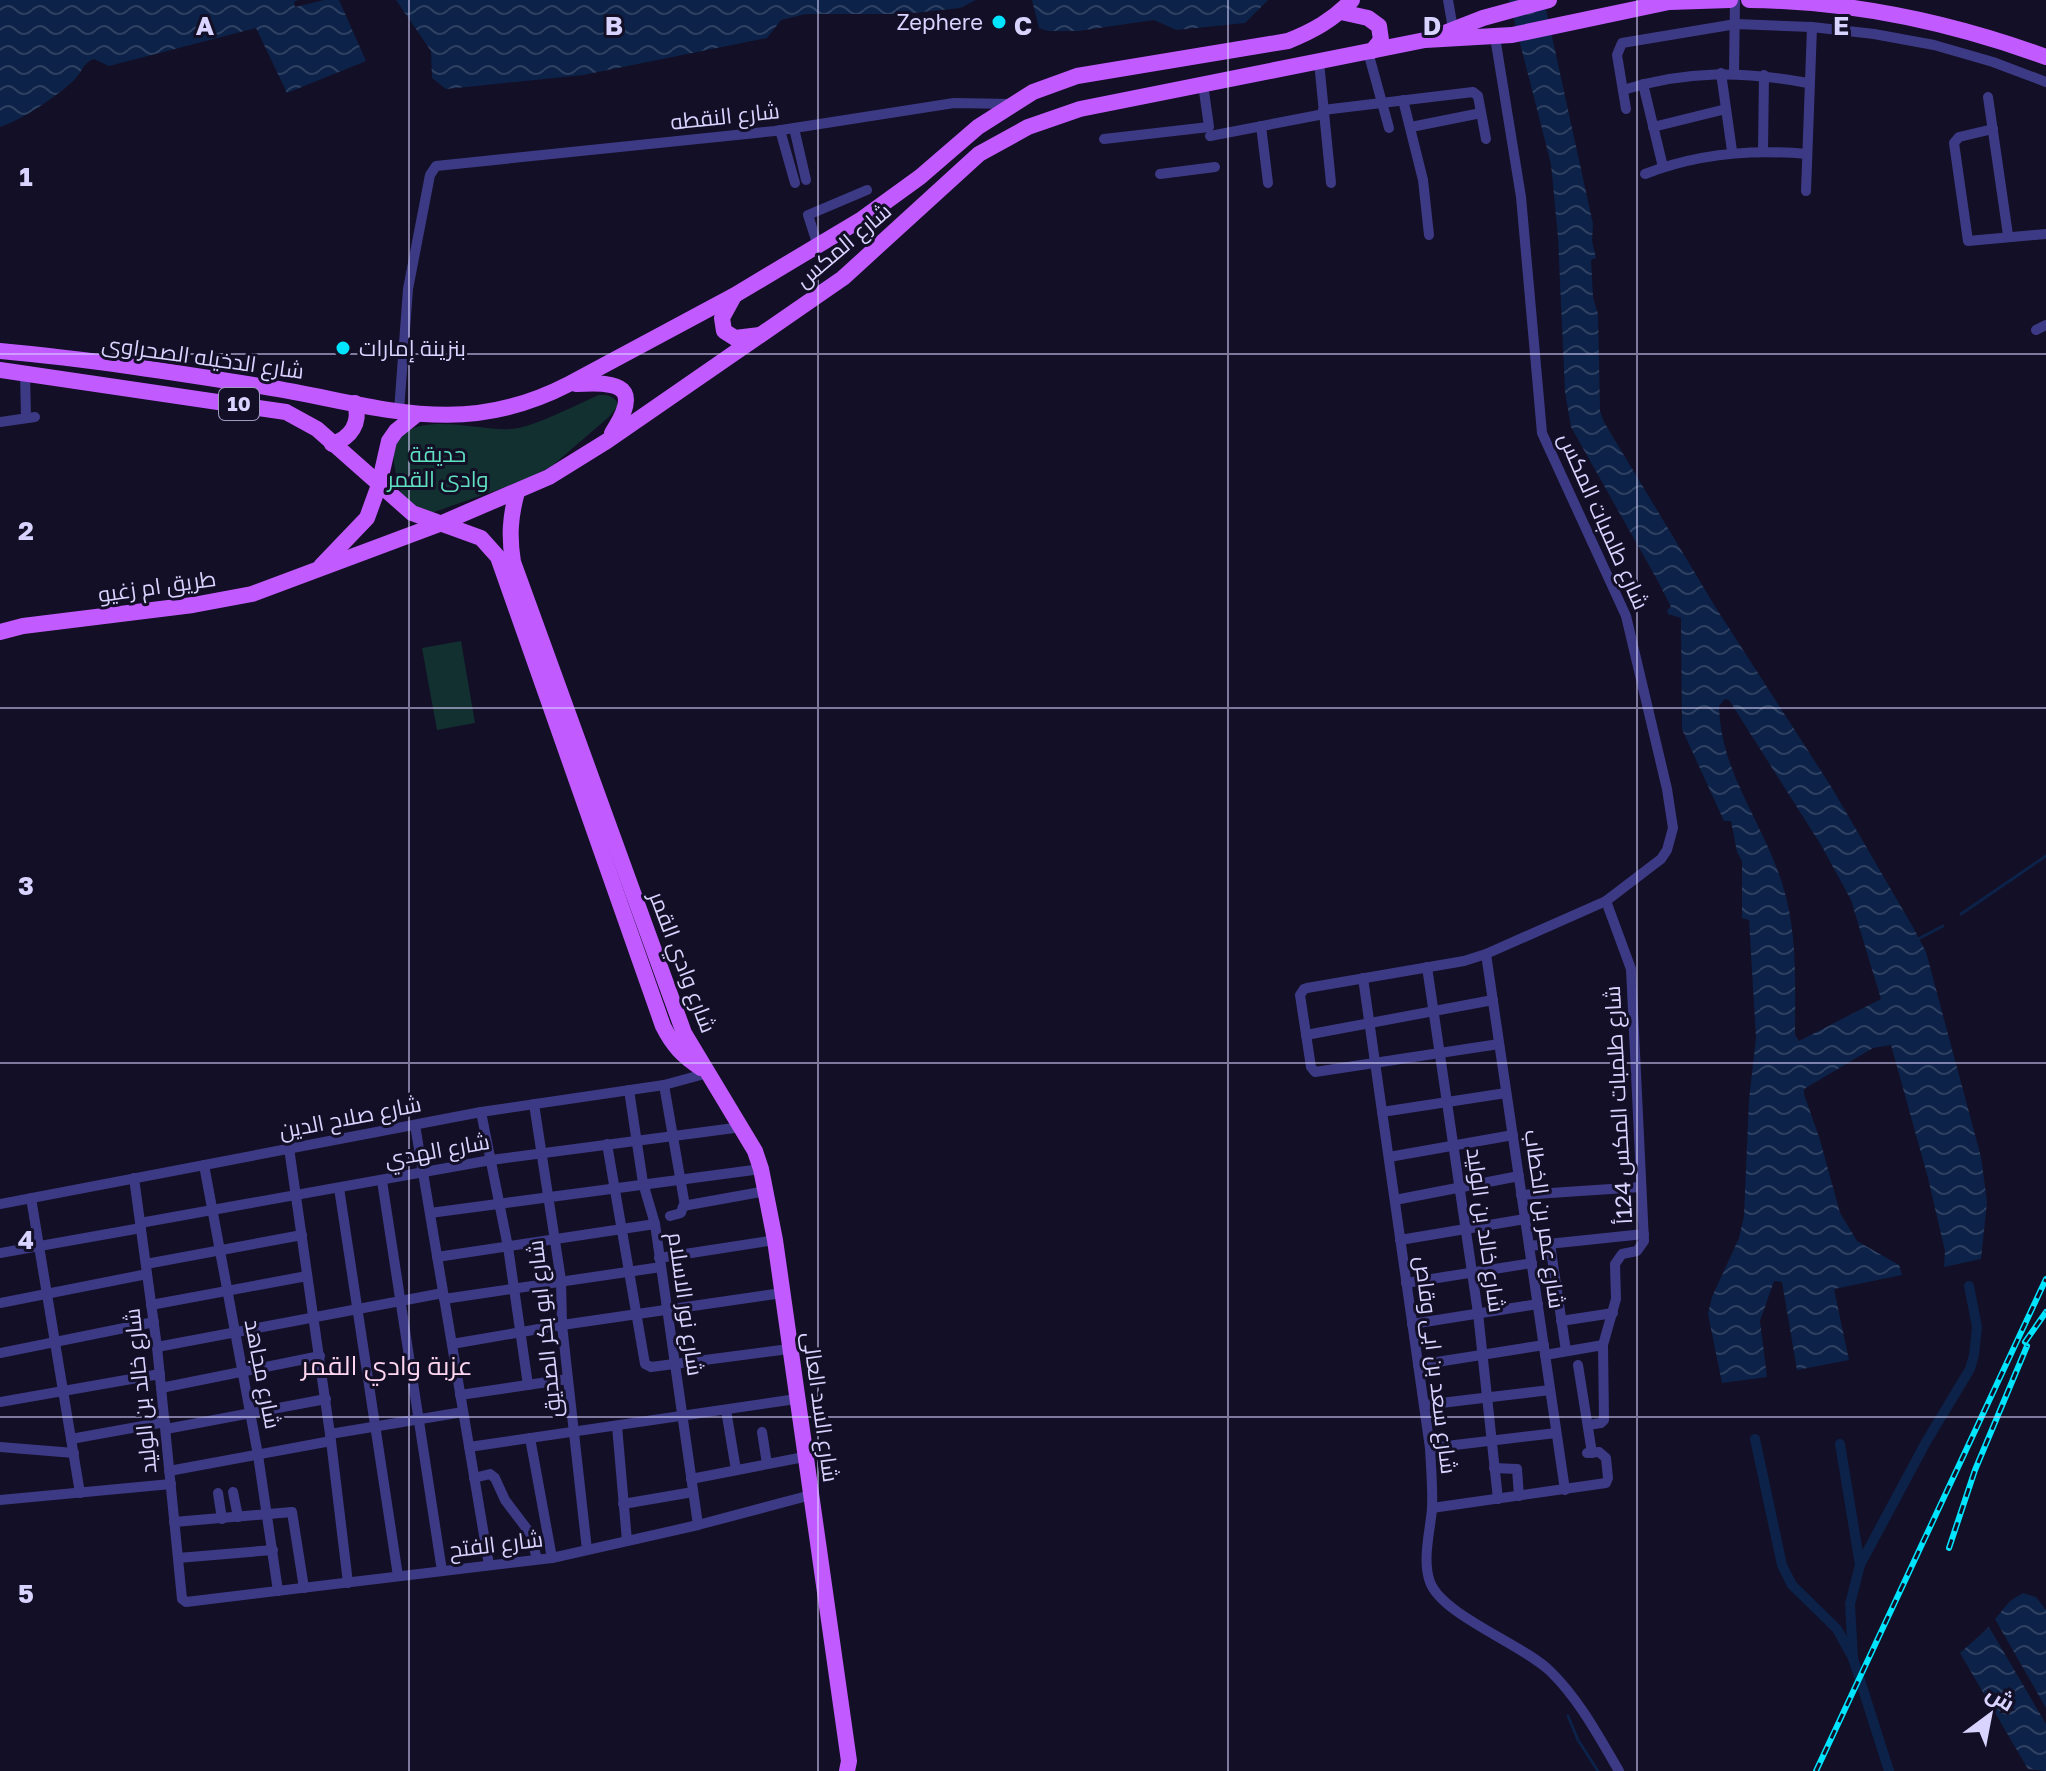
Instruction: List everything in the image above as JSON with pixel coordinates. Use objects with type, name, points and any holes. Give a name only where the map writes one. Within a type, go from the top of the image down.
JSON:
[{"type":"main road","name":"شارع المكس","points":[[1425,40],[1509,10],[1549,0]]},
{"type":"main road","name":"شارع المكس","points":[[317,571],[517,492],[549,477],[607,441],[843,278],[965,166],[995,144],[1028,127],[1063,114],[1425,40],[1504,36],[1667,1],[1732,0]]},
{"type":"main road","points":[[1749,0],[1824,4],[1913,17],[2046,57]]},
{"type":"main road","name":"شارع المكس","points":[[399,411],[447,416],[498,412],[534,401],[569,384],[735,295],[818,246],[892,199],[978,127],[1012,104],[1054,83],[1077,76],[1288,41],[1316,29],[1346,6]]},
{"type":"main road","points":[[1346,6],[1379,26],[1381,40],[1370,51]]},
{"type":"main road","points":[[735,295],[722,318],[724,331],[735,338],[765,334]]},
{"type":"main road","name":"شارع الدخيله الصحراوى","points":[[0,351],[267,387],[399,411]]},
{"type":"main road","points":[[63,378],[64,359]]},
{"type":"main road","name":"شارع الدخيله الصحراوى","points":[[0,370],[286,412],[307,423],[412,513],[442,523]]},
{"type":"main road","points":[[569,384],[603,382],[613,383],[621,389],[627,407],[607,441]]},
{"type":"main road","points":[[332,444],[347,436],[354,427],[357,415],[355,403]]},
{"type":"main road","points":[[317,571],[367,518],[379,485],[389,441],[417,414]]},
{"type":"main road","name":"شارع وادي القمر","points":[[517,492],[510,515],[509,539],[513,562],[679,1021],[708,1073]]},
{"type":"main road","name":"شارع وادي القمر","points":[[442,523],[481,538],[498,557],[663,1026],[683,1056],[708,1073]]},
{"type":"main road","name":"طريق ام زغيو","points":[[0,632],[23,626],[225,600],[317,571]]},
{"type":"main road","name":"شارع السد العالى","points":[[708,1073],[742,1127],[761,1169],[766,1191],[851,1768]]},
{"type":"street","points":[[1448,0],[1453,29]]},
{"type":"street","points":[[1732,0],[1736,24],[1734,73]]},
{"type":"street","points":[[1626,109],[1617,55],[1622,43],[1736,24],[1812,27],[1934,45],[2046,82]]},
{"type":"street","points":[[1806,191],[1812,27]]},
{"type":"street","name":"شارع طلمبات المكس","points":[[1504,36],[1542,433],[1626,616],[1667,789],[1673,828],[1661,859],[1606,901]]},
{"type":"street","points":[[1370,51],[1389,128]]},
{"type":"street","points":[[1319,62],[1331,183]]},
{"type":"street","points":[[1623,90],[1682,76],[1721,73],[1764,75],[1808,83]]},
{"type":"street","points":[[1721,73],[1732,151]]},
{"type":"street","points":[[1763,150],[1764,75]]},
{"type":"street","points":[[1203,84],[1210,131]]},
{"type":"street","points":[[1643,84],[1663,167]]},
{"type":"street","points":[[1104,139],[1261,126],[1324,112],[1470,92],[1478,96],[1486,139]]},
{"type":"street","points":[[1988,97],[2008,235]]},
{"type":"street","points":[[1403,100],[1423,180],[1429,235]]},
{"type":"street","name":"شارع النقطه","points":[[399,411],[408,289],[433,168],[780,130],[954,103],[1012,104]]},
{"type":"street","points":[[1653,127],[1726,109]]},
{"type":"street","points":[[1411,127],[1481,113]]},
{"type":"street","points":[[1261,126],[1268,183]]},
{"type":"street","points":[[780,130],[800,182],[794,128]]},
{"type":"street","points":[[1993,129],[1959,137],[1953,147],[1968,241],[2008,235],[2046,234]]},
{"type":"street","points":[[1645,174],[1732,151],[1807,154]]},
{"type":"street","points":[[1160,174],[1215,167]]},
{"type":"street","points":[[818,246],[808,215],[867,190]]},
{"type":"street","points":[[0,422],[31,417],[25,372]]},
{"type":"street","points":[[1499,1044],[1317,1073],[1311,1069],[1300,995],[1307,988],[1486,954],[1606,901]]},
{"type":"street","name":"شارع طلمبات المكس 124أ","points":[[1588,1425],[1603,1421],[1603,1345],[1613,1313],[1617,1285],[1615,1264],[1622,1254],[1641,1247],[1644,1234],[1631,969],[1606,901]]},
{"type":"street","name":"شارع عمر بن الخطاب","points":[[1486,954],[1565,1490]]},
{"type":"street","name":"شارع خالد بن الوليد","points":[[1427,967],[1478,1313],[1498,1499]]},
{"type":"street","name":"شارع سعد بن ابى وقاص","points":[[1363,978],[1430,1448],[1432,1508],[1426,1566],[1433,1590],[1451,1607],[1548,1669],[1595,1729],[1619,1771]]},
{"type":"street","points":[[1306,1035],[1493,1000]]},
{"type":"street","name":"شارع صلاح الدين","points":[[0,1204],[481,1112],[664,1085],[708,1073]]},
{"type":"street","points":[[664,1085],[685,1206],[681,1213],[670,1216]]},
{"type":"street","name":"شارع نور الاسلام","points":[[629,1090],[643,1183],[655,1224],[698,1525]]},
{"type":"street","points":[[1382,1112],[1506,1093]]},
{"type":"street","name":"شارع ابو بكر الصديق","points":[[534,1104],[561,1280],[562,1325],[587,1550]]},
{"type":"street","points":[[481,1112],[508,1247],[528,1385]]},
{"type":"street","points":[[415,1125],[489,1565]]},
{"type":"street","name":"شارع الهدي","points":[[0,1253],[212,1210],[491,1160],[742,1127]]},
{"type":"street","points":[[1389,1157],[1513,1135]]},
{"type":"street","points":[[607,1144],[645,1364],[651,1367],[789,1349]]},
{"type":"street","points":[[289,1148],[326,1399],[348,1583]]},
{"type":"street","name":"شارع مجاهد","points":[[204,1165],[258,1455],[278,1591]]},
{"type":"street","points":[[430,1213],[761,1169]]},
{"type":"street","points":[[1395,1200],[1519,1176]]},
{"type":"street","name":"شارع خالد بن الوليد","points":[[134,1178],[157,1347],[182,1599]]},
{"type":"street","points":[[382,1181],[442,1571]]},
{"type":"street","points":[[1521,1195],[1641,1187]]},
{"type":"street","points":[[339,1188],[398,1576]]},
{"type":"street","points":[[685,1206],[766,1191]]},
{"type":"street","points":[[31,1198],[80,1493]]},
{"type":"street","points":[[1400,1240],[1525,1219]]},
{"type":"street","points":[[437,1257],[655,1224]]},
{"type":"street","points":[[1529,1246],[1644,1234]]},
{"type":"street","points":[[0,1303],[220,1250],[302,1235]]},
{"type":"street","points":[[157,1347],[400,1301],[629,1272],[660,1262],[775,1240]]},
{"type":"street","points":[[1550,1244],[1566,1351]]},
{"type":"street","points":[[1406,1283],[1532,1263]]},
{"type":"street","points":[[151,1305],[307,1276]]},
{"type":"street","points":[[452,1344],[782,1293]]},
{"type":"street","points":[[1412,1324],[1538,1304]]},
{"type":"street","points":[[1561,1321],[1613,1313]]},
{"type":"street","points":[[0,1353],[154,1322]]},
{"type":"street","points":[[1418,1365],[1482,1355],[1566,1351],[1603,1345]]},
{"type":"street","points":[[161,1388],[320,1356]]},
{"type":"street","points":[[1432,1508],[1604,1484],[1608,1478],[1606,1458],[1599,1452],[1590,1453],[1578,1365]]},
{"type":"street","points":[[0,1402],[160,1374]]},
{"type":"street","points":[[460,1395],[568,1379]]},
{"type":"street","points":[[1424,1405],[1550,1390]]},
{"type":"street","points":[[1583,1394],[1602,1392]]},
{"type":"street","points":[[71,1439],[326,1399]]},
{"type":"street","points":[[469,1447],[796,1399]]},
{"type":"street","points":[[726,1410],[736,1470]]},
{"type":"street","points":[[169,1471],[258,1455],[375,1426],[463,1412]]},
{"type":"street","points":[[617,1426],[627,1541]]},
{"type":"street","points":[[762,1432],[767,1464]]},
{"type":"street","points":[[1430,1448],[1556,1433]]},
{"type":"street","points":[[530,1438],[552,1558]]},
{"type":"street","points":[[0,1447],[74,1453]]},
{"type":"street","points":[[691,1479],[804,1457]]},
{"type":"street","points":[[1494,1468],[1517,1469],[1519,1496]]},
{"type":"street","points":[[474,1478],[494,1476],[505,1500],[530,1533],[537,1559]]},
{"type":"street","points":[[0,1500],[171,1484]]},
{"type":"street","points":[[233,1492],[238,1517]]},
{"type":"street","points":[[623,1504],[693,1492]]},
{"type":"street","points":[[218,1493],[222,1519]]},
{"type":"street","name":"شارع الفتح","points":[[182,1599],[188,1603],[552,1558],[698,1525],[811,1495]]},
{"type":"street","points":[[174,1522],[294,1514],[304,1588]]},
{"type":"street","points":[[530,1533],[547,1530]]},
{"type":"street","points":[[178,1558],[273,1550]]},
{"type":"green space","name":"حديقة وادى القمر","points":[[599,395],[613,398],[617,407],[552,466],[520,482],[434,512],[422,512],[401,495],[394,452],[400,438],[411,429],[444,424],[511,429],[543,420]]},
{"type":"green space","points":[[461,641],[475,723],[437,730],[422,648]]},
{"type":"water","points":[[0,0],[298,0],[294,2],[295,7],[339,0],[366,61],[287,93],[256,28],[109,66],[94,59],[72,82],[47,101],[0,127]]},
{"type":"water","points":[[396,0],[976,0],[960,8],[904,14],[806,14],[781,20],[767,38],[583,75],[446,89],[432,78],[431,51]]},
{"type":"water","points":[[1032,0],[1268,0],[1245,23],[1176,30],[1154,20],[1078,31],[1048,31],[1039,28]]},
{"type":"water","points":[[1509,0],[1544,0],[1593,224],[1592,241],[1596,258],[1591,260],[1593,297],[1598,314],[1600,411],[1604,422],[1716,608],[1832,788],[1926,952],[1981,1157],[1987,1202],[1981,1259],[1944,1267],[1945,1251],[1928,1178],[1891,1045],[1873,1048],[1804,1089],[1840,1213],[1857,1241],[1899,1265],[1902,1275],[1834,1289],[1849,1360],[1797,1370],[1782,1282],[1774,1281],[1760,1321],[1767,1377],[1722,1383],[1708,1314],[1712,1297],[1739,1238],[1744,1216],[1749,1100],[1756,1037],[1749,920],[1742,918],[1742,861],[1737,852],[1731,821],[1724,821],[1682,729],[1681,618],[1668,614],[1667,610],[1671,607],[1659,583],[1571,427],[1565,392],[1558,237],[1551,164]],"holes":[[[1725,699],[1729,700],[1821,845],[1851,900],[1881,999],[1799,1041],[1795,1035],[1791,920],[1774,860],[1727,753],[1719,706]]]},
{"type":"water","points":[[2023,1593],[2036,1597],[2046,1610],[2046,1708],[1995,1619],[2010,1601]]},
{"type":"water","points":[[1989,1627],[2046,1724],[2046,1771],[2028,1769],[1960,1653]]},
{"type":"waterway","points":[[1961,914],[2046,856]]},
{"type":"waterway","points":[[1918,939],[1943,926]]},
{"type":"waterway","points":[[1853,1658],[1850,1604],[1860,1565],[1926,1442],[1970,1369],[1977,1327],[1969,1286]]},
{"type":"waterway","points":[[1755,1439],[1782,1565],[1792,1585],[1837,1629],[1853,1658],[1889,1771]]},
{"type":"waterway","points":[[1840,1444],[1860,1565]]},
{"type":"waterway","points":[[1568,1716],[1578,1740],[1598,1771]]},
{"type":"railway","points":[[1816,1771],[2046,1279]]},
{"type":"railway","points":[[2025,1342],[2046,1312]]},
{"type":"railway","points":[[1949,1548],[1975,1470],[2027,1346]]},
{"type":"place","name":"Zephere","points":[[999,22]]},
{"type":"place","name":"بنزينة إمارات","points":[[343,348]]},
{"type":"district","name":"عزبة وادي القمر","points":[[387,1366]]}]
